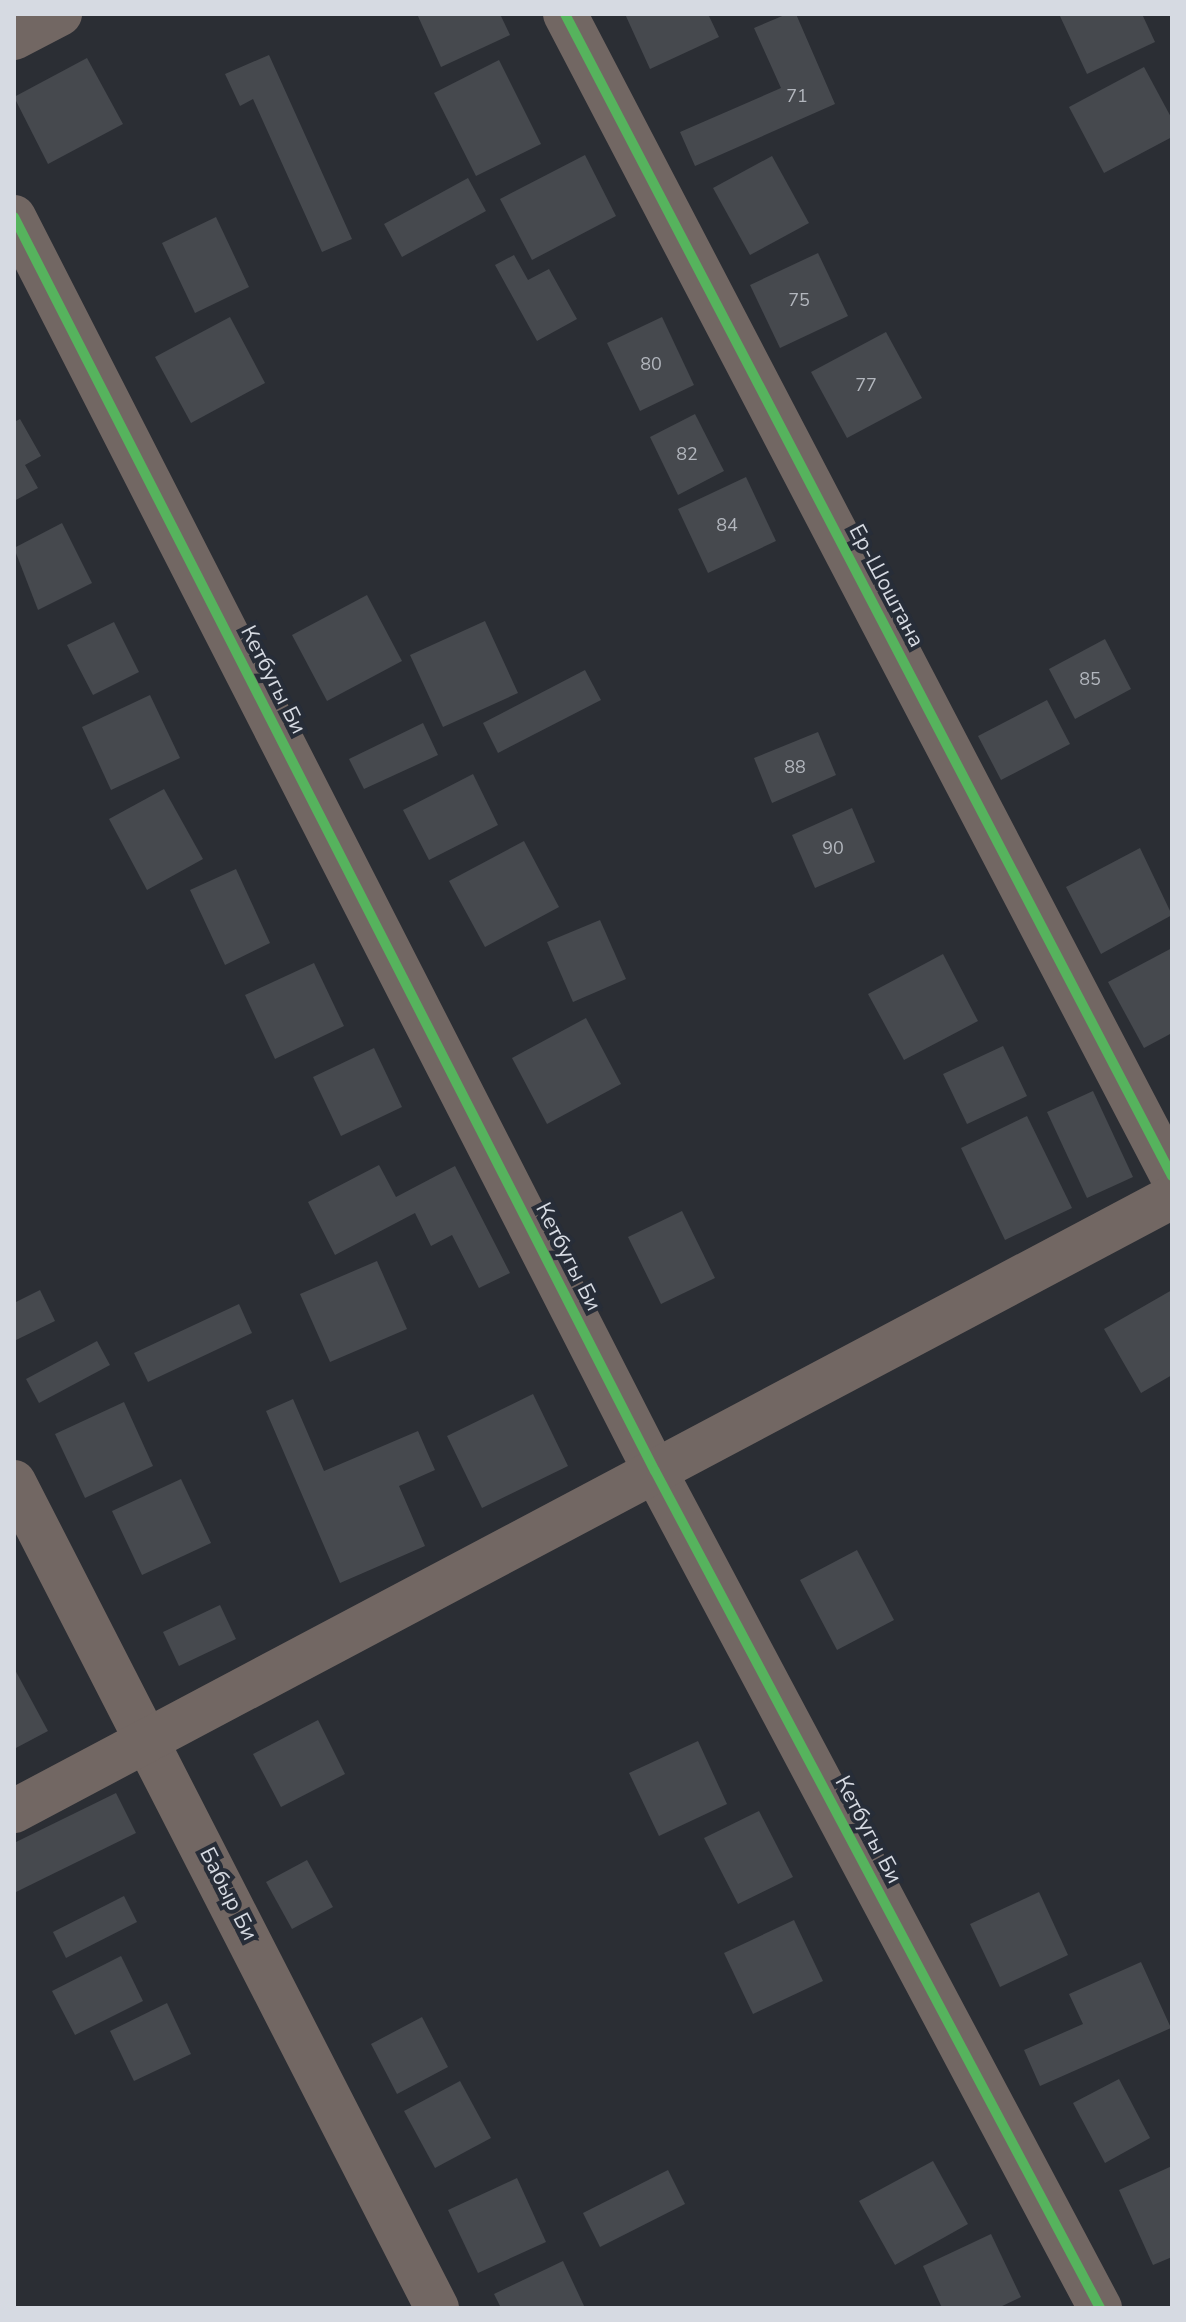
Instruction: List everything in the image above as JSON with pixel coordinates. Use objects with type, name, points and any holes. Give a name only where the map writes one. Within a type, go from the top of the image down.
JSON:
[{"type":"street","points":[[14,38],[60,14]]},
{"type":"street","name":"Ер-Шоштана","points":[[565,14],[1172,1176]]},
{"type":"street","name":"Кетбугы Би","points":[[14,217],[655,1471],[1100,2308]]},
{"type":"street","points":[[14,1811],[1172,1197]]},
{"type":"street","name":"Бабыр Би","points":[[14,1482],[150,1740],[437,2308]]},
{"type":"building","points":[[417,14],[500,14],[510,35],[441,67]]},
{"type":"building","points":[[625,14],[708,14],[719,37],[650,69]]},
{"type":"building","points":[[787,14],[796,14],[835,104],[695,166],[680,132],[781,88],[754,28]]},
{"type":"building","points":[[1059,14],[1142,14],[1155,42],[1087,74]]},
{"type":"building","points":[[269,55],[352,239],[322,252],[253,99],[240,106],[225,74]]},
{"type":"building","points":[[87,58],[123,124],[48,164],[14,97]]},
{"type":"building","points":[[499,60],[541,144],[476,176],[434,93]]},
{"type":"building","points":[[1144,67],[1172,119],[1172,137],[1104,173],[1069,107]]},
{"type":"building","points":[[585,155],[616,216],[532,260],[500,199]]},
{"type":"building","points":[[772,156],[809,223],[750,255],[713,188]]},
{"type":"building","points":[[468,178],[486,211],[402,257],[384,224]]},
{"type":"building","points":[[216,217],[249,287],[195,313],[162,243]]},
{"type":"building","points":[[818,253],[848,316],[780,348],[750,285]]},
{"type":"building","points":[[514,255],[528,280],[549,269],[577,319],[537,341],[495,265]]},
{"type":"building","points":[[230,317],[265,383],[191,423],[155,357]]},
{"type":"building","points":[[662,317],[694,385],[640,411],[607,343]]},
{"type":"building","points":[[886,332],[922,398],[847,438],[811,372]]},
{"type":"building","points":[[695,414],[724,471],[678,495],[650,437]]},
{"type":"building","points":[[20,419],[41,456],[25,465],[38,488],[14,501],[14,422]]},
{"type":"building","points":[[746,477],[776,541],[708,573],[678,509]]},
{"type":"building","points":[[62,523],[92,583],[38,610],[14,548]]},
{"type":"building","points":[[367,595],[402,661],[327,701],[292,635]]},
{"type":"building","points":[[485,621],[518,693],[443,727],[410,655]]},
{"type":"building","points":[[114,622],[139,672],[93,695],[67,645]]},
{"type":"building","points":[[1105,639],[1131,689],[1075,719],[1049,669]]},
{"type":"building","points":[[585,670],[601,700],[498,753],[483,723]]},
{"type":"building","points":[[150,695],[180,758],[111,790],[82,727]]},
{"type":"building","points":[[1047,700],[1070,744],[1001,780],[978,736]]},
{"type":"building","points":[[423,723],[438,755],[364,789],[349,759]]},
{"type":"building","points":[[818,732],[836,775],[772,803],[754,758]]},
{"type":"building","points":[[473,774],[498,825],[429,860],[403,810]]},
{"type":"building","points":[[164,789],[203,859],[147,890],[109,819]]},
{"type":"building","points":[[852,808],[875,862],[815,888],[792,835]]},
{"type":"building","points":[[524,841],[559,907],[485,947],[449,881]]},
{"type":"building","points":[[1140,848],[1172,915],[1101,954],[1066,887]]},
{"type":"building","points":[[236,869],[270,943],[225,965],[190,890]]},
{"type":"building","points":[[600,920],[626,979],[573,1002],[547,942]]},
{"type":"building","points":[[1172,948],[1172,1033],[1144,1048],[1108,982]]},
{"type":"building","points":[[943,954],[978,1021],[904,1060],[868,994]]},
{"type":"building","points":[[314,963],[344,1026],[275,1059],[245,995]]},
{"type":"building","points":[[586,1018],[621,1084],[547,1124],[512,1058]]},
{"type":"building","points":[[1003,1046],[1027,1096],[967,1124],[943,1074]]},
{"type":"building","points":[[374,1048],[402,1107],[341,1136],[313,1077]]},
{"type":"building","points":[[1093,1091],[1133,1177],[1087,1198],[1047,1112]]},
{"type":"building","points":[[1027,1116],[1072,1208],[1005,1240],[961,1148]]},
{"type":"building","points":[[379,1165],[396,1197],[455,1166],[510,1273],[479,1288],[452,1235],[431,1246],[415,1213],[335,1255],[308,1202]]},
{"type":"building","points":[[682,1211],[715,1278],[661,1304],[628,1237]]},
{"type":"building","points":[[377,1261],[407,1329],[330,1362],[300,1294]]},
{"type":"building","points":[[40,1290],[55,1321],[14,1341],[14,1303]]},
{"type":"building","points":[[1172,1290],[1172,1375],[1141,1393],[1104,1329]]},
{"type":"building","points":[[239,1304],[252,1333],[148,1382],[134,1353]]},
{"type":"building","points":[[97,1341],[110,1365],[39,1403],[26,1379]]},
{"type":"building","points":[[533,1394],[568,1466],[482,1508],[447,1436]]},
{"type":"building","points":[[293,1399],[324,1471],[418,1431],[435,1470],[399,1486],[425,1546],[340,1583],[266,1411]]},
{"type":"building","points":[[124,1402],[153,1466],[85,1498],[55,1434]]},
{"type":"building","points":[[181,1479],[211,1543],[142,1575],[112,1511]]},
{"type":"building","points":[[857,1550],[894,1620],[837,1650],[800,1580]]},
{"type":"building","points":[[220,1605],[236,1639],[179,1666],[163,1632]]},
{"type":"building","points":[[14,1668],[48,1731],[14,1749]]},
{"type":"building","points":[[318,1720],[345,1774],[281,1807],[253,1754]]},
{"type":"building","points":[[698,1741],[727,1804],[659,1836],[629,1773]]},
{"type":"building","points":[[116,1793],[136,1833],[16,1892],[14,1843]]},
{"type":"building","points":[[759,1811],[793,1877],[738,1904],[704,1838]]},
{"type":"building","points":[[307,1860],[333,1907],[292,1929],[266,1882]]},
{"type":"building","points":[[1039,1892],[1068,1955],[1000,1987],[970,1924]]},
{"type":"building","points":[[124,1896],[137,1922],[66,1958],[53,1932]]},
{"type":"building","points":[[794,1920],[823,1981],[753,2014],[724,1953]]},
{"type":"building","points":[[121,1956],[143,2001],[75,2035],[52,1991]]},
{"type":"building","points":[[1141,1962],[1171,2028],[1040,2086],[1024,2050],[1083,2024],[1069,1994]]},
{"type":"building","points":[[167,2003],[191,2054],[134,2081],[110,2031]]},
{"type":"building","points":[[422,2017],[448,2067],[397,2094],[371,2044]]},
{"type":"building","points":[[1119,2079],[1150,2138],[1105,2163],[1073,2103]]},
{"type":"building","points":[[460,2081],[491,2138],[435,2168],[404,2111]]},
{"type":"building","points":[[933,2161],[968,2224],[895,2265],[859,2201]]},
{"type":"building","points":[[1172,2166],[1172,2257],[1153,2265],[1119,2190]]},
{"type":"building","points":[[668,2170],[685,2204],[600,2247],[583,2213]]},
{"type":"building","points":[[517,2178],[546,2242],[478,2273],[448,2210]]},
{"type":"building","points":[[991,2234],[1021,2297],[998,2308],[942,2308],[923,2266]]},
{"type":"building","points":[[563,2261],[585,2308],[501,2308],[494,2294]]},
{"type":"cycle path","points":[[565,14],[1172,1176]]},
{"type":"cycle path","points":[[14,217],[655,1471],[1100,2308]]}]
